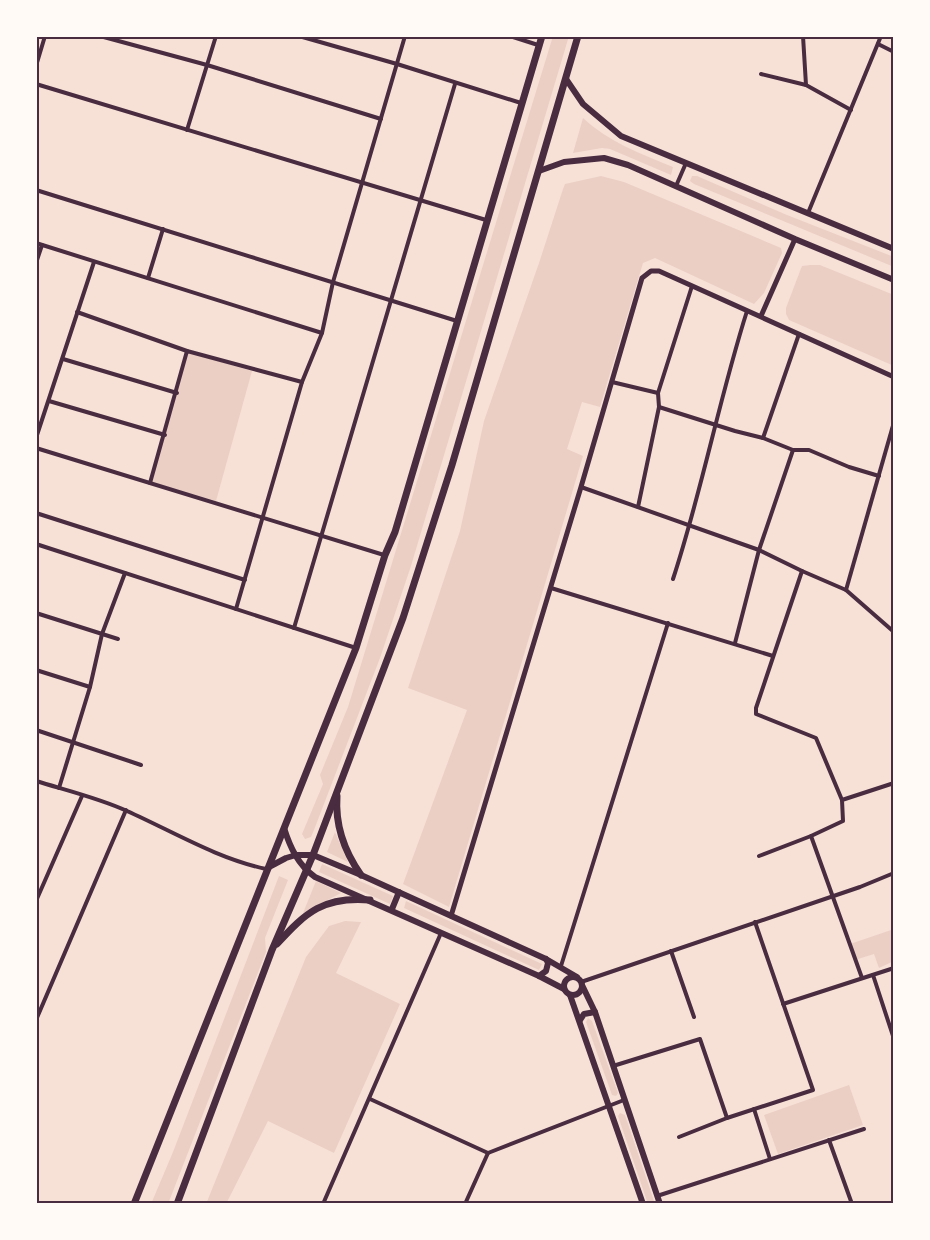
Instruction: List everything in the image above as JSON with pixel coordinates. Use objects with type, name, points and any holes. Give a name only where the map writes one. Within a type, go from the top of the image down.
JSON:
[{"type":"highway","points":[[134,1204],[356,648],[385,555],[395,532],[542,36]]},
{"type":"highway","points":[[178,1203],[272,950],[313,855],[403,618],[452,465],[578,36]]},
{"type":"highway","points":[[338,789],[337,815],[343,840],[347,853],[361,875]]},
{"type":"highway","points":[[272,950],[292,927],[316,908],[342,900],[370,900]]},
{"type":"main road","points":[[566,79],[584,104],[621,136],[894,249]]},
{"type":"main road","points":[[539,171],[564,162],[603,158],[628,165],[894,280]]},
{"type":"main road","points":[[285,828],[305,870],[315,877],[392,909],[539,976],[564,989],[570,995],[643,1204]]},
{"type":"main road","points":[[266,869],[276,862],[296,855],[313,855],[561,966],[580,981],[595,1012],[660,1204]]},
{"type":"main road","points":[[392,909],[399,892]]},
{"type":"main road","points":[[539,976],[546,971],[548,963],[546,959]]},
{"type":"main road","points":[[564,989],[564,982],[568,978],[580,981]]},
{"type":"main road","points":[[570,995],[579,993],[580,981]]},
{"type":"main road","points":[[579,1020],[584,1014],[595,1012]]},
{"type":"street","points":[[36,66],[45,36]]},
{"type":"street","points":[[100,36],[207,65],[381,119]]},
{"type":"street","points":[[187,130],[216,36]]},
{"type":"street","points":[[299,36],[397,64],[522,104]]},
{"type":"street","points":[[236,609],[302,382],[322,333],[333,282],[405,36]]},
{"type":"street","points":[[510,36],[539,45]]},
{"type":"street","points":[[803,36],[806,85]]},
{"type":"street","points":[[808,214],[881,36]]},
{"type":"street","points":[[878,44],[894,52]]},
{"type":"street","points":[[761,74],[806,85],[851,110]]},
{"type":"street","points":[[36,84],[487,220]]},
{"type":"street","points":[[294,628],[455,84]]},
{"type":"street","points":[[676,186],[686,163]]},
{"type":"street","points":[[36,190],[457,321]]},
{"type":"street","points":[[148,278],[163,229]]},
{"type":"street","points":[[761,316],[795,239]]},
{"type":"street","points":[[36,243],[322,333]]},
{"type":"street","points":[[36,263],[42,245]]},
{"type":"street","points":[[36,438],[94,262]]},
{"type":"street","points":[[451,916],[551,588],[640,281],[644,275],[659,271],[894,376]]},
{"type":"street","points":[[639,507],[659,407],[658,393],[692,286]]},
{"type":"street","points":[[673,579],[690,525],[727,373],[747,310]]},
{"type":"street","points":[[77,312],[187,351],[302,382]]},
{"type":"street","points":[[763,438],[799,333]]},
{"type":"street","points":[[150,483],[187,351]]},
{"type":"street","points":[[63,359],[177,393]]},
{"type":"street","points":[[612,382],[658,393]]},
{"type":"street","points":[[50,400],[165,435]]},
{"type":"street","points":[[659,407],[763,438],[793,450],[809,450],[849,467],[879,476]]},
{"type":"street","points":[[846,590],[894,422]]},
{"type":"street","points":[[36,448],[385,555]]},
{"type":"street","points":[[735,643],[759,550],[793,450]]},
{"type":"street","points":[[581,487],[759,550],[846,590],[894,632]]},
{"type":"street","points":[[36,513],[245,580]]},
{"type":"street","points":[[36,544],[356,648]]},
{"type":"street","points":[[759,856],[843,821],[842,800],[816,738],[756,714],[756,708],[802,571]]},
{"type":"street","points":[[59,788],[90,687],[102,634],[125,573]]},
{"type":"street","points":[[551,588],[773,656]]},
{"type":"street","points":[[36,613],[118,639]]},
{"type":"street","points":[[561,966],[668,623]]},
{"type":"street","points":[[36,670],[90,687]]},
{"type":"street","points":[[36,730],[141,765]]},
{"type":"street","points":[[36,782],[126,810],[238,863],[266,869]]},
{"type":"street","points":[[842,800],[894,783]]},
{"type":"street","points":[[36,901],[82,796]]},
{"type":"street","points":[[36,1020],[126,810]]},
{"type":"street","points":[[811,836],[862,978]]},
{"type":"street","points":[[580,981],[894,873]]},
{"type":"street","points":[[679,1137],[813,1090],[755,922]]},
{"type":"street","points":[[323,1204],[441,932]]},
{"type":"street","points":[[671,951],[694,1017]]},
{"type":"street","points":[[783,1004],[894,968]]},
{"type":"street","points":[[873,975],[894,1039]]},
{"type":"street","points":[[613,1066],[700,1039],[728,1118]]},
{"type":"street","points":[[370,1099],[488,1153]]},
{"type":"street","points":[[465,1204],[488,1153],[624,1100]]},
{"type":"street","points":[[754,1109],[770,1159]]},
{"type":"street","points":[[657,1196],[864,1129]]},
{"type":"street","points":[[830,1140],[852,1204]]},
{"type":"shaded area","points":[[553,36],[569,36],[411,566],[380,658],[314,830],[311,837],[305,839],[302,834],[323,784],[320,775],[348,707]]},
{"type":"shaded area","points":[[583,118],[615,141],[673,167],[671,175],[610,149],[602,148],[573,153]]},
{"type":"shaded area","points":[[601,176],[624,182],[781,248],[782,253],[764,293],[754,304],[655,258],[643,263],[600,407],[582,402],[567,449],[583,456],[449,907],[403,884],[467,710],[408,688],[460,531],[484,421],[563,189],[565,184]]},
{"type":"shaded area","points":[[692,176],[697,176],[787,215],[894,257],[894,267],[694,184],[690,181]]},
{"type":"shaded area","points":[[820,265],[894,295],[894,366],[789,320],[786,308],[800,271],[802,266]]},
{"type":"shaded area","points":[[187,352],[252,371],[216,501],[151,482]]},
{"type":"shaded area","points":[[335,832],[348,862],[327,852]]},
{"type":"shaded area","points":[[322,864],[393,896],[390,904],[319,872]]},
{"type":"shaded area","points":[[279,876],[288,880],[265,938],[266,952],[168,1204],[151,1204],[173,1152]]},
{"type":"shaded area","points":[[316,881],[341,893],[303,913]]},
{"type":"shaded area","points":[[406,901],[542,964],[539,970],[404,908]]},
{"type":"shaded area","points":[[345,921],[361,922],[336,973],[400,1004],[334,1153],[268,1121],[226,1204],[206,1204],[306,957],[329,926]]},
{"type":"shaded area","points":[[894,929],[894,961],[879,968],[874,954],[855,960],[850,944]]},
{"type":"shaded area","points":[[588,1018],[592,1021],[618,1093],[616,1096],[612,1095],[586,1022]]},
{"type":"shaded area","points":[[849,1085],[863,1125],[778,1154],[764,1115]]},
{"type":"shaded area","points":[[620,1113],[625,1115],[655,1204],[648,1204],[618,1116]]}]
